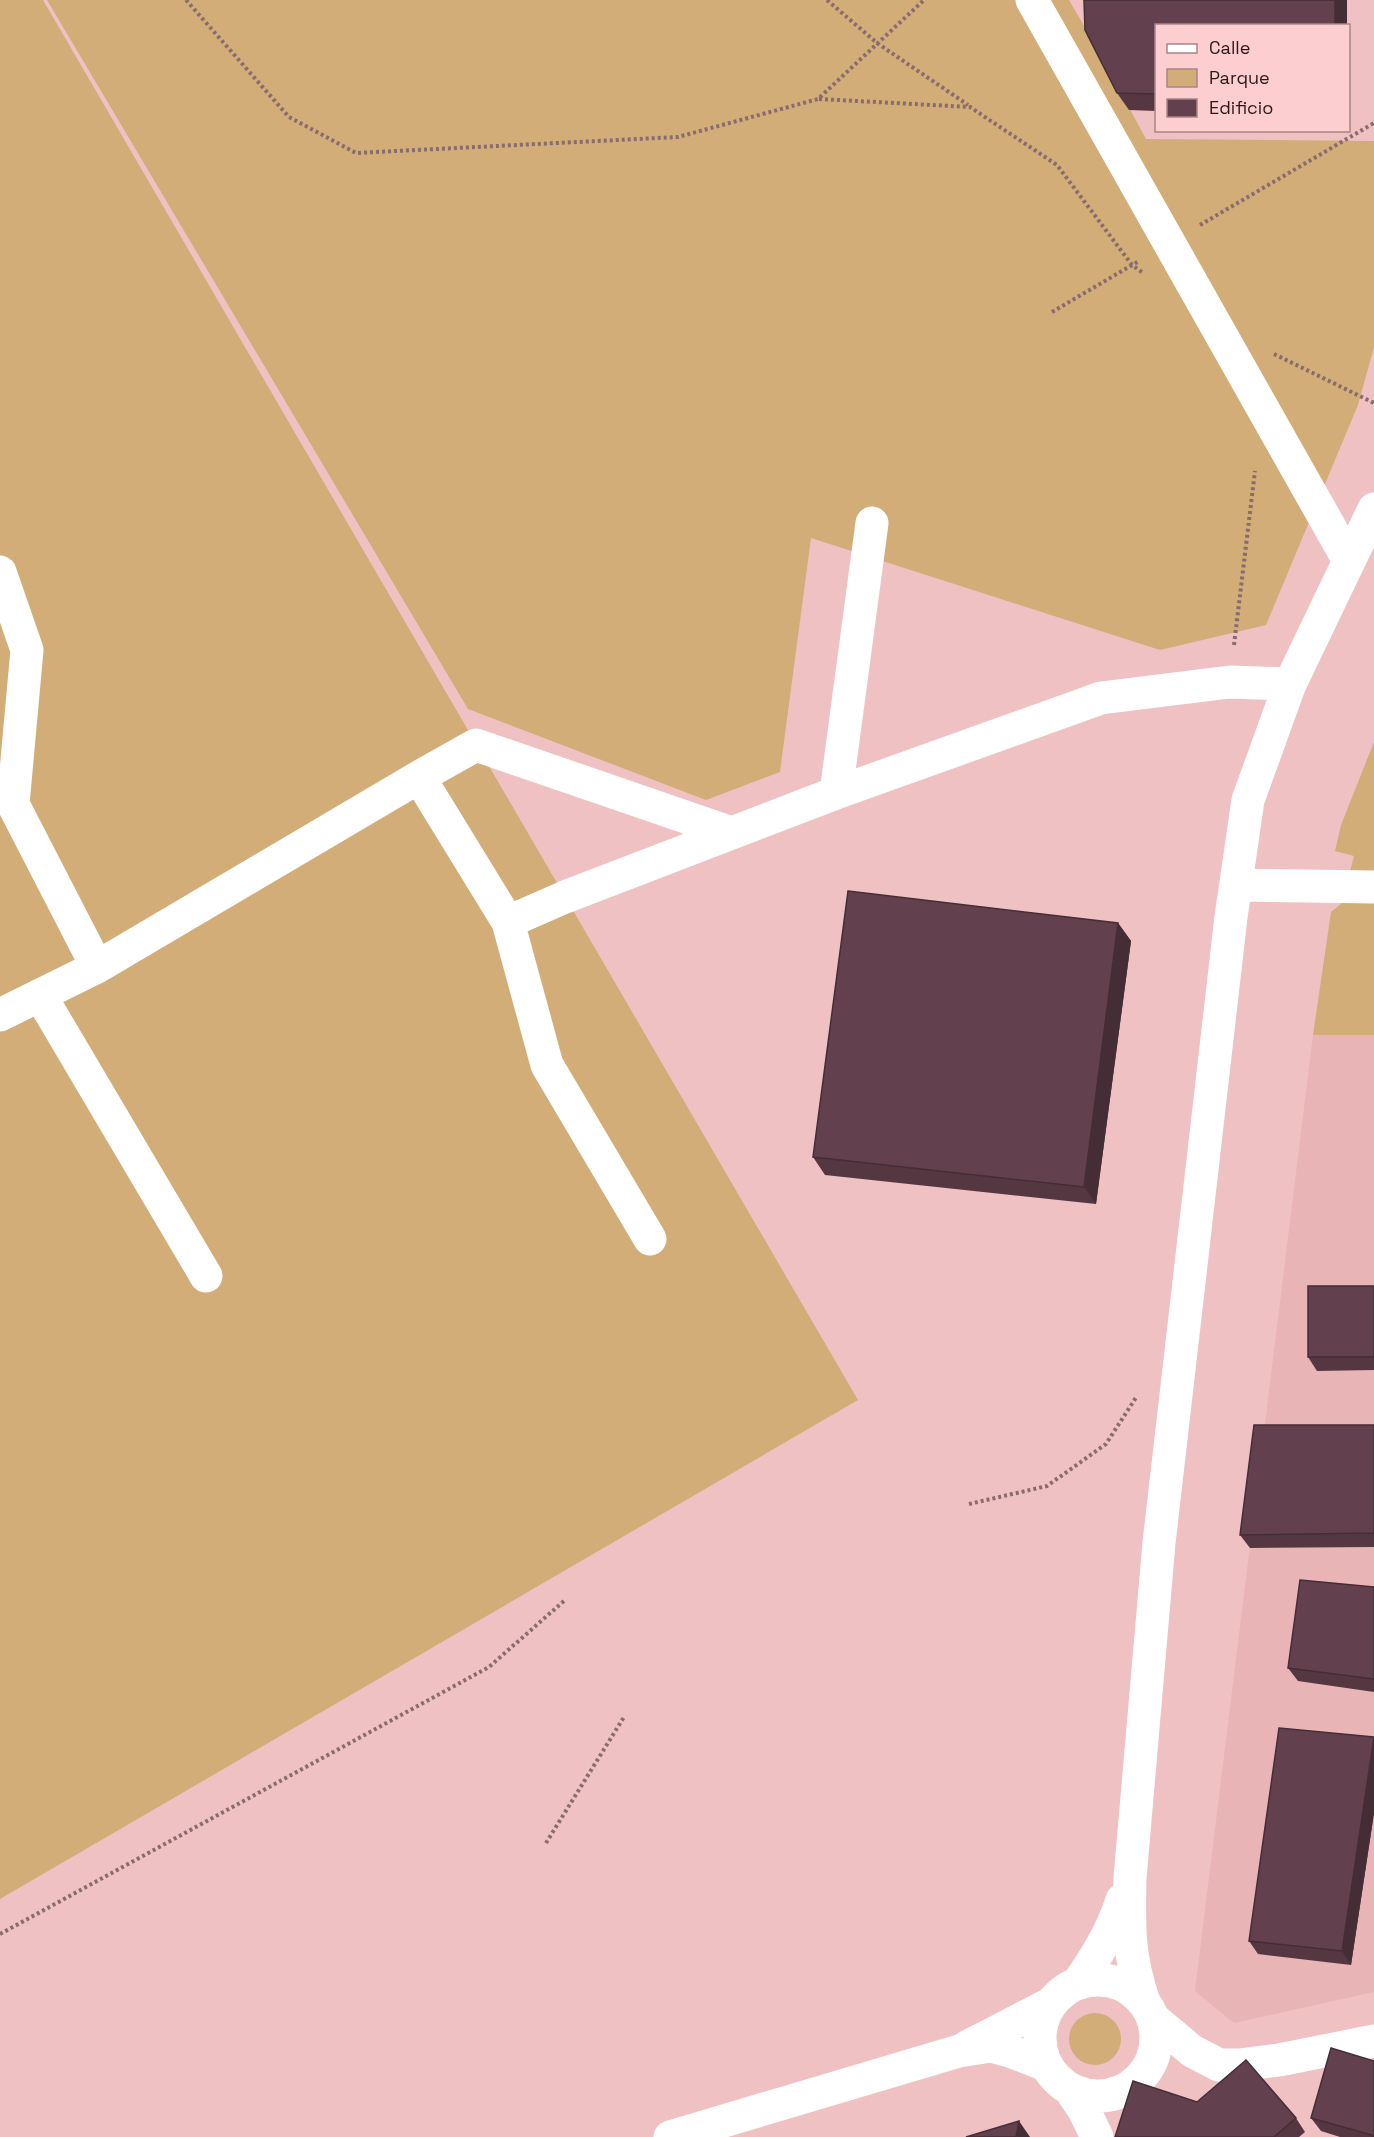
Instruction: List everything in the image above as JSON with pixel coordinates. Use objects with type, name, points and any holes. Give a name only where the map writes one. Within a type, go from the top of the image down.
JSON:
[{"type":"street","points":[[1032,0],[1349,561]]},
{"type":"street","points":[[670,2137],[960,2051],[991,2046],[1010,2051],[1084,2094],[1100,2097],[1116,2094],[1132,2085],[1146,2072],[1154,2055],[1157,2036],[1134,1968],[1128,1933],[1130,1878],[1159,1543],[1236,885],[1248,800],[1290,684],[1374,509]]},
{"type":"street","points":[[836,793],[872,523]]},
{"type":"street","points":[[0,572],[27,650],[13,804],[97,967]]},
{"type":"street","points":[[508,922],[565,897],[836,793],[1101,698],[1230,682],[1290,684]]},
{"type":"street","points":[[0,1015],[97,967],[477,744],[732,833]]},
{"type":"street","points":[[419,777],[508,922],[547,1065],[650,1239]]},
{"type":"street","points":[[1236,885],[1374,887]]},
{"type":"street","points":[[40,995],[206,1276]]},
{"type":"street","points":[[1078,1983],[1112,1928],[1130,1878]]},
{"type":"street","points":[[1097,2137],[1084,2110],[1058,2077],[1041,2050],[1040,2034],[1043,2018],[1050,2004],[1062,1992],[1078,1983],[1096,1979],[1116,1981],[1131,1990],[1192,2051],[1219,2065],[1279,2060],[1374,2041]]},
{"type":"street","points":[[960,2051],[1050,2004]]},
{"type":"path","points":[[186,0],[289,117],[356,153],[678,137],[818,99],[970,107]]},
{"type":"path","points":[[827,0],[877,43],[1057,165],[1132,265],[1150,279]]},
{"type":"path","points":[[818,99],[924,0]]},
{"type":"path","points":[[1052,312],[1374,123]]},
{"type":"path","points":[[1268,351],[1374,403]]},
{"type":"path","points":[[1230,682],[1255,467]]},
{"type":"path","points":[[969,1504],[1047,1486],[1106,1444]]},
{"type":"path","points":[[0,1934],[489,1667],[565,1600]]},
{"type":"path","points":[[546,1843],[624,1717]]},
{"type":"shaded area","points":[[1313,1035],[1374,1035],[1374,1992],[1234,2023],[1195,1991]]},
{"type":"green space","points":[[0,0],[43,0],[858,1400],[0,1899]]},
{"type":"green space","points":[[47,0],[1069,0],[1146,139],[1374,141],[1374,347],[1358,405],[1266,625],[1160,650],[811,538],[780,772],[706,800],[468,709]]},
{"type":"green space","points":[[1374,742],[1374,1035],[1313,1035],[1331,912],[1342,903],[1354,856],[1335,851],[1341,825]]},
{"type":"green space","points":[[1095,2013],[1105,2015],[1113,2021],[1119,2029],[1121,2039],[1119,2049],[1113,2057],[1105,2063],[1095,2065],[1085,2063],[1077,2057],[1071,2049],[1069,2039],[1071,2029],[1077,2021],[1085,2015]]},
{"type":"building","points":[[1084,0],[1335,0],[1335,24],[1155,24],[1155,94],[1117,93],[1085,30]]},
{"type":"building","points":[[848,891],[1118,923],[1084,1187],[813,1157]]},
{"type":"building","points":[[1308,1286],[1374,1286],[1374,1357],[1308,1357]]},
{"type":"building","points":[[1254,1425],[1374,1425],[1374,1533],[1240,1535]]},
{"type":"building","points":[[1300,1580],[1374,1587],[1374,1679],[1288,1668]]},
{"type":"building","points":[[1279,1728],[1374,1737],[1342,1951],[1249,1941]]},
{"type":"building","points":[[1331,2048],[1374,2061],[1374,2137],[1311,2118]]},
{"type":"building","points":[[1246,2060],[1296,2118],[1274,2137],[1115,2137],[1133,2081],[1197,2102]]},
{"type":"building","points":[[1019,2121],[1016,2137],[966,2137]]}]
